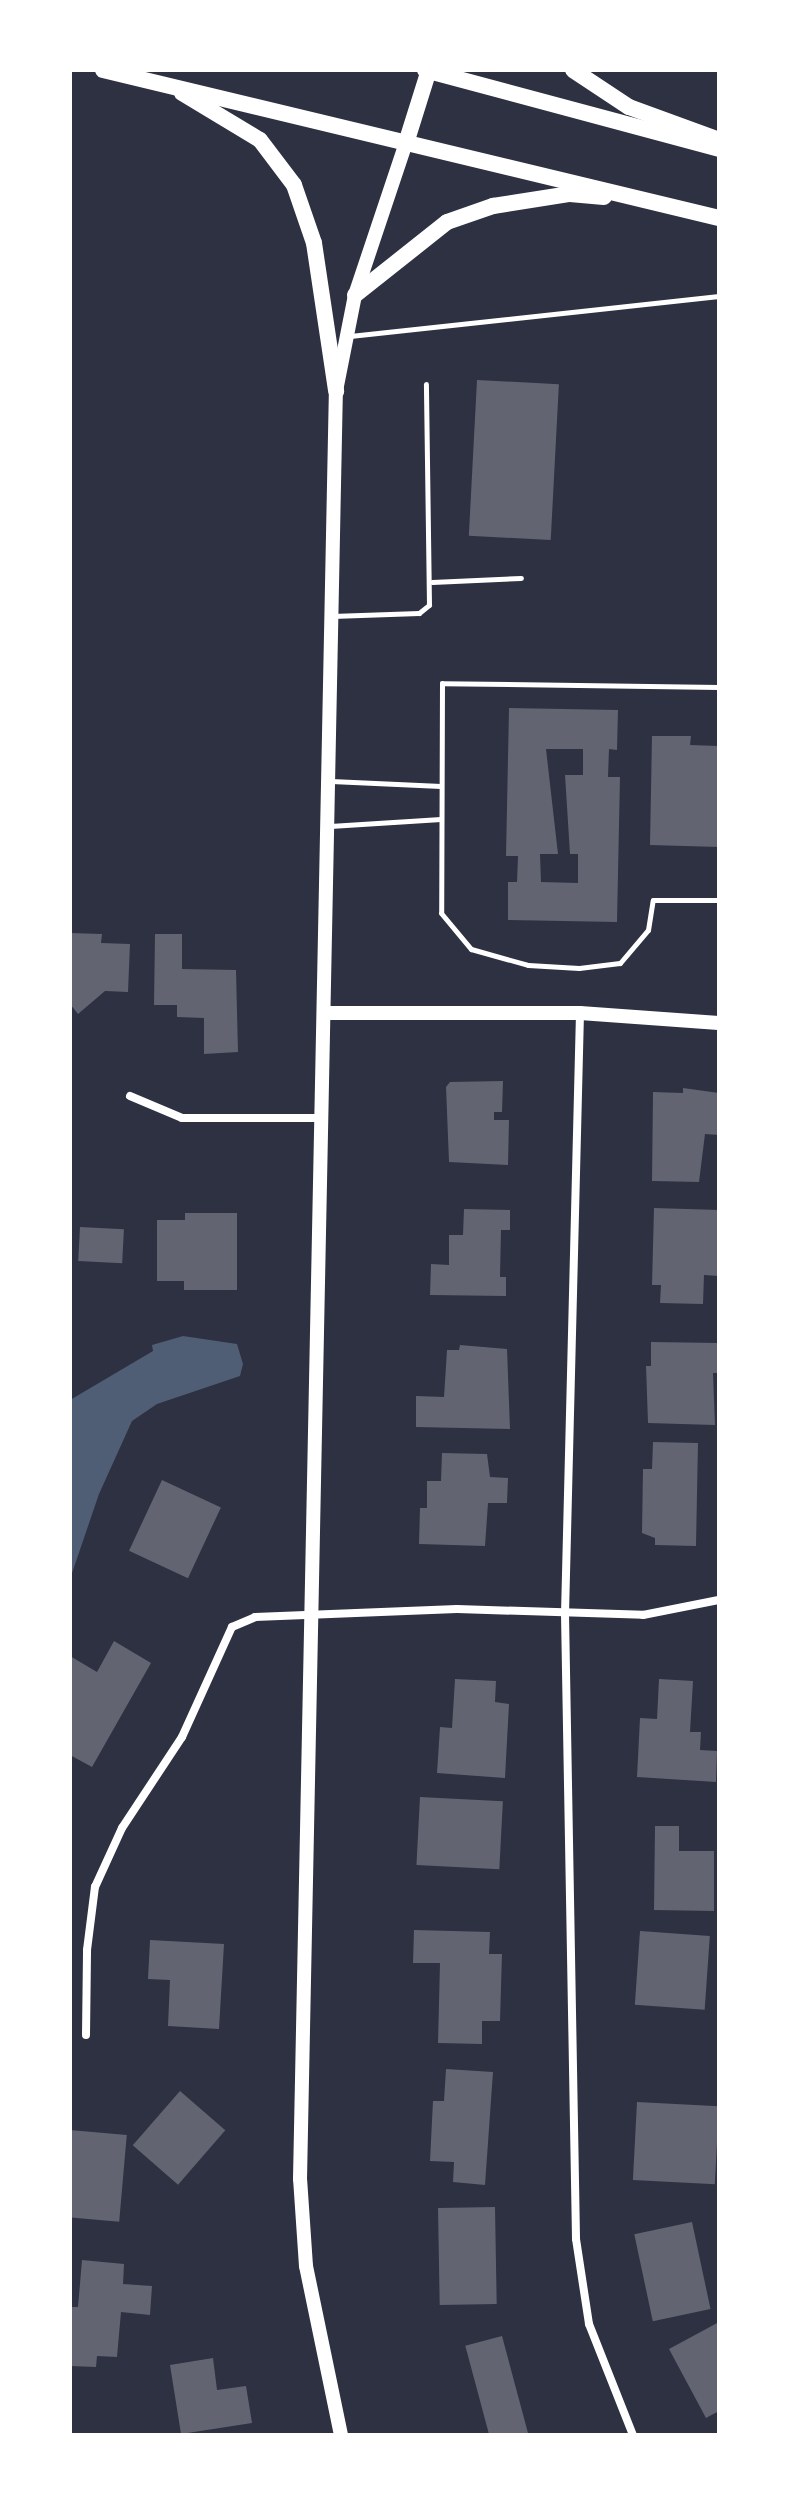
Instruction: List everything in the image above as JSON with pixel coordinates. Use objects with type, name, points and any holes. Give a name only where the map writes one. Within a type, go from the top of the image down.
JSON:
[{"type":"main road","points":[[103,70],[407,140],[719,218]]},
{"type":"main road","points":[[407,140],[428,70],[719,149]]},
{"type":"main road","points":[[573,70],[629,107],[719,140]]},
{"type":"main road","points":[[167,84],[260,140],[294,185],[314,243],[336,391]]},
{"type":"main road","points":[[355,295],[447,222],[493,206],[570,194],[658,202]]},
{"type":"street","points":[[341,2435],[308,2280],[300,2179],[331,781],[336,391],[355,295],[407,140]]},
{"type":"street","points":[[325,1013],[580,1013],[719,1023]]},
{"type":"street","points":[[580,1013],[565,1614],[576,2239],[589,2324],[633,2435]]},
{"type":"street","points":[[130,1096],[182,1118],[323,1118]]},
{"type":"street","points":[[86,2035],[87,1950],[95,1887],[122,1828],[175,1751],[232,1627],[255,1617],[314,1613],[457,1609],[643,1615],[719,1600]]},
{"type":"lane","points":[[345,336],[719,296]]},
{"type":"lane","points":[[331,616],[419,613],[429,605],[432,582],[426,384]]},
{"type":"lane","points":[[432,582],[521,578]]},
{"type":"lane","points":[[719,687],[442,683],[441,913],[471,949],[514,961],[579,968],[620,963],[648,930],[653,900],[719,900]]},
{"type":"lane","points":[[331,781],[441,786]]},
{"type":"lane","points":[[329,826],[441,819]]},
{"type":"water","points":[[183,1336],[237,1344],[243,1364],[240,1376],[157,1404],[132,1421],[99,1494],[70,1579],[70,1400],[153,1351],[152,1345]]},
{"type":"building","points":[[477,380],[559,384],[551,540],[469,536]]},
{"type":"building","points":[[509,708],[618,710],[617,750],[609,749],[608,777],[620,777],[617,922],[508,920],[508,882],[517,882],[518,856],[506,856]],"holes":[[[546,749],[583,749],[583,775],[565,775],[570,854],[578,854],[578,883],[541,882],[540,854],[558,854]]]},
{"type":"building","points":[[652,736],[691,736],[690,745],[719,746],[719,847],[650,845]]},
{"type":"building","points":[[70,933],[102,934],[101,943],[130,944],[128,992],[105,991],[78,1014],[70,1004]]},
{"type":"building","points":[[155,934],[182,934],[182,969],[236,970],[238,1052],[204,1054],[204,1018],[177,1017],[177,1005],[154,1005]]},
{"type":"building","points":[[503,1081],[502,1112],[494,1112],[494,1120],[509,1120],[508,1165],[449,1162],[446,1087],[450,1082]]},
{"type":"building","points":[[683,1088],[719,1093],[719,1135],[705,1134],[699,1182],[652,1181],[653,1092],[683,1093]]},
{"type":"building","points":[[654,1208],[719,1210],[719,1276],[704,1275],[703,1304],[660,1303],[661,1285],[652,1285]]},
{"type":"building","points":[[464,1209],[510,1210],[510,1230],[501,1230],[500,1277],[506,1277],[506,1296],[430,1295],[431,1264],[449,1265],[449,1235],[463,1235]]},
{"type":"building","points":[[185,1213],[237,1213],[237,1290],[184,1290],[184,1281],[157,1281],[157,1220],[185,1220]]},
{"type":"building","points":[[80,1227],[124,1229],[122,1263],[78,1261]]},
{"type":"building","points":[[651,1342],[719,1343],[719,1373],[713,1373],[715,1425],[648,1423],[646,1366],[651,1366]]},
{"type":"building","points":[[460,1345],[507,1349],[510,1429],[416,1427],[416,1396],[444,1397],[447,1350],[459,1350]]},
{"type":"building","points":[[653,1442],[698,1443],[696,1546],[655,1545],[655,1538],[642,1533],[643,1469],[652,1469]]},
{"type":"building","points":[[442,1453],[487,1454],[490,1477],[508,1478],[507,1503],[488,1503],[485,1546],[419,1544],[420,1508],[427,1508],[427,1481],[441,1481]]},
{"type":"building","points":[[162,1480],[221,1507],[188,1578],[129,1551]]},
{"type":"building","points":[[114,1641],[151,1663],[92,1767],[70,1755],[70,1656],[97,1672]]},
{"type":"building","points":[[455,1679],[496,1681],[495,1702],[509,1704],[505,1778],[437,1773],[440,1727],[452,1728]]},
{"type":"building","points":[[659,1679],[693,1681],[690,1732],[701,1732],[700,1750],[717,1751],[716,1782],[637,1777],[640,1718],[657,1719]]},
{"type":"building","points":[[420,1797],[503,1801],[499,1869],[416,1865]]},
{"type":"building","points":[[655,1826],[679,1826],[679,1851],[714,1851],[714,1911],[654,1910]]},
{"type":"building","points":[[414,1930],[490,1932],[489,1954],[502,1954],[500,2021],[482,2021],[482,2044],[438,2043],[440,1963],[413,1963]]},
{"type":"building","points":[[640,1931],[710,1936],[705,2010],[635,2005]]},
{"type":"building","points":[[150,1940],[224,1944],[219,2029],[168,2026],[170,1980],[148,1979]]},
{"type":"building","points":[[446,2069],[493,2072],[485,2185],[453,2182],[454,2162],[430,2161],[433,2101],[444,2101]]},
{"type":"building","points":[[180,2091],[225,2130],[178,2185],[133,2145]]},
{"type":"building","points":[[637,2102],[719,2106],[715,2184],[633,2180]]},
{"type":"building","points":[[70,2130],[127,2135],[119,2222],[70,2217]]},
{"type":"building","points":[[495,2207],[497,2304],[440,2305],[438,2208]]},
{"type":"building","points":[[692,2222],[711,2309],[653,2321],[634,2234]]},
{"type":"building","points":[[82,2260],[124,2264],[123,2284],[152,2286],[150,2315],[121,2312],[117,2357],[97,2356],[96,2367],[70,2366],[70,2307],[78,2307]]},
{"type":"building","points":[[719,2322],[719,2411],[706,2418],[669,2349]]},
{"type":"building","points":[[502,2336],[528,2435],[489,2435],[465,2346]]},
{"type":"building","points":[[213,2358],[217,2390],[246,2386],[252,2423],[181,2434],[170,2365]]}]
